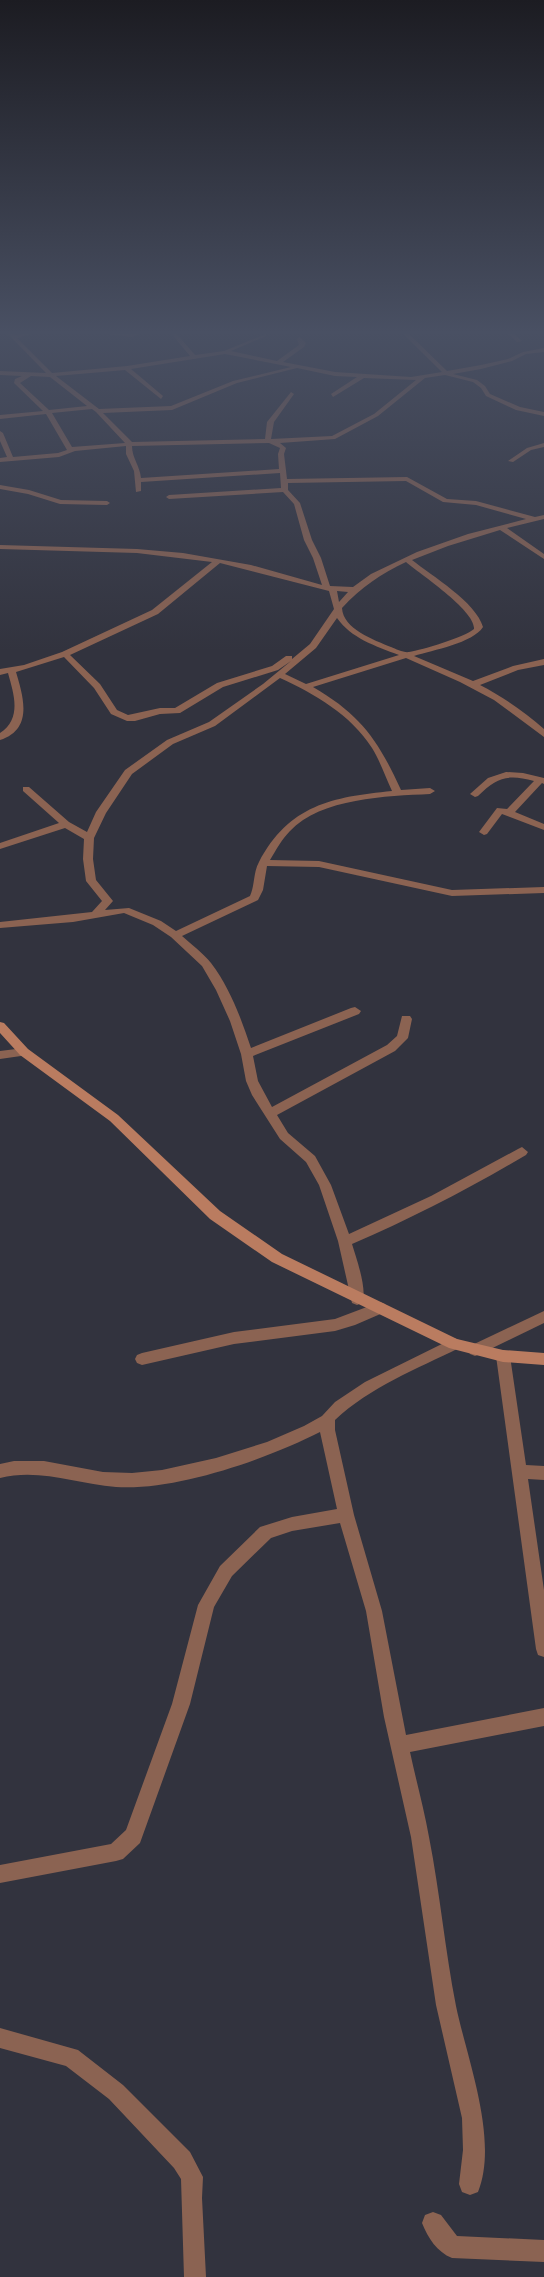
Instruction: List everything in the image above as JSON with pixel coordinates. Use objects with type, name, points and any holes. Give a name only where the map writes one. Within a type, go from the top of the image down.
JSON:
[{"type":"street","points":[[2,438],[11,459]]},
{"type":"street","points":[[63,438],[71,451]]},
{"type":"street","points":[[124,438],[130,444],[130,454],[137,471],[138,491]]},
{"type":"street","points":[[0,460],[59,455],[71,451],[130,444],[328,438]]},
{"type":"street","points":[[270,441],[283,448],[281,454],[285,490],[297,503],[308,540],[333,600],[338,607],[342,621],[347,627],[381,646],[474,684],[510,705],[544,734]]},
{"type":"street","points":[[511,461],[529,449],[544,445]]},
{"type":"street","points":[[137,480],[283,471]]},
{"type":"street","points":[[284,480],[406,479],[423,486],[445,501],[476,503],[535,519]]},
{"type":"street","points":[[0,487],[21,490],[60,502],[107,503]]},
{"type":"street","points":[[169,497],[285,490]]},
{"type":"street","points":[[98,913],[108,901],[91,881],[88,859],[89,838],[101,812],[115,794],[128,772],[170,742],[212,724],[279,675],[313,646],[333,618],[338,607],[355,589],[387,568],[406,559],[502,528],[544,517]]},
{"type":"street","points":[[502,528],[544,557]]},
{"type":"street","points":[[0,547],[182,554],[330,589],[355,589]]},
{"type":"street","points":[[308,686],[467,637],[479,628],[478,621],[463,604],[406,559]]},
{"type":"street","points":[[0,672],[26,667],[65,654],[155,612],[218,561]]},
{"type":"street","points":[[65,654],[97,686],[114,712],[128,718],[135,718],[160,711],[177,711],[220,684],[275,668],[294,655],[313,646]]},
{"type":"street","points":[[474,684],[516,668],[544,662]]},
{"type":"street","points":[[0,737],[14,726],[20,718],[20,707],[11,670]]},
{"type":"street","points":[[279,675],[308,686],[336,706],[364,733],[375,746],[397,792]]},
{"type":"street","points":[[475,794],[498,774],[517,773],[542,780],[510,812]]},
{"type":"street","points":[[26,789],[66,824],[89,838]]},
{"type":"street","points":[[175,935],[254,898],[264,863],[288,827],[304,815],[363,797],[397,792],[430,791]]},
{"type":"street","points":[[484,832],[499,811],[510,812],[544,827]]},
{"type":"street","points":[[0,846],[66,824]]},
{"type":"street","points":[[264,863],[294,862],[319,864],[452,893],[544,890]]},
{"type":"street","points":[[0,925],[73,919],[98,913],[125,910],[158,923],[175,935],[206,964],[222,990],[247,1054],[252,1081],[258,1096],[284,1136],[302,1150],[316,1168],[345,1241],[354,1274],[357,1298]]},
{"type":"street","points":[[247,1054],[355,1011]]},
{"type":"street","points":[[270,1113],[391,1048],[402,1038],[406,1019]]},
{"type":"street","points":[[0,1026],[24,1052],[114,1118],[215,1215],[277,1258],[454,1344],[503,1356],[544,1359]]},
{"type":"street","points":[[0,1055],[24,1052]]},
{"type":"street","points":[[345,1241],[394,1221],[464,1187],[522,1152]]},
{"type":"street","points":[[142,1359],[234,1338],[335,1325],[350,1321],[380,1308]]},
{"type":"street","points":[[475,1350],[544,1316]]},
{"type":"street","points":[[0,1471],[28,1467],[63,1470],[116,1480],[158,1478],[246,1458],[293,1440],[327,1421],[336,1410],[353,1397],[454,1344]]},
{"type":"street","points":[[503,1356],[544,1649]]},
{"type":"street","points":[[327,1421],[327,1430],[346,1515],[374,1611],[392,1717],[420,1837],[446,2005],[472,2118],[474,2150],[470,2184]]},
{"type":"street","points":[[520,1472],[544,1473]]},
{"type":"street","points":[[0,1874],[116,1852],[133,1836],[181,1704],[206,1605],[226,1572],[266,1532],[292,1524],[346,1515]]},
{"type":"street","points":[[400,1745],[544,1717]]},
{"type":"street","points":[[0,2038],[71,2057],[116,2092],[182,2160],[192,2176],[191,2198],[195,2277]]},
{"type":"street","points":[[433,2223],[442,2238],[452,2247],[476,2250],[497,2248],[544,2251]]}]
